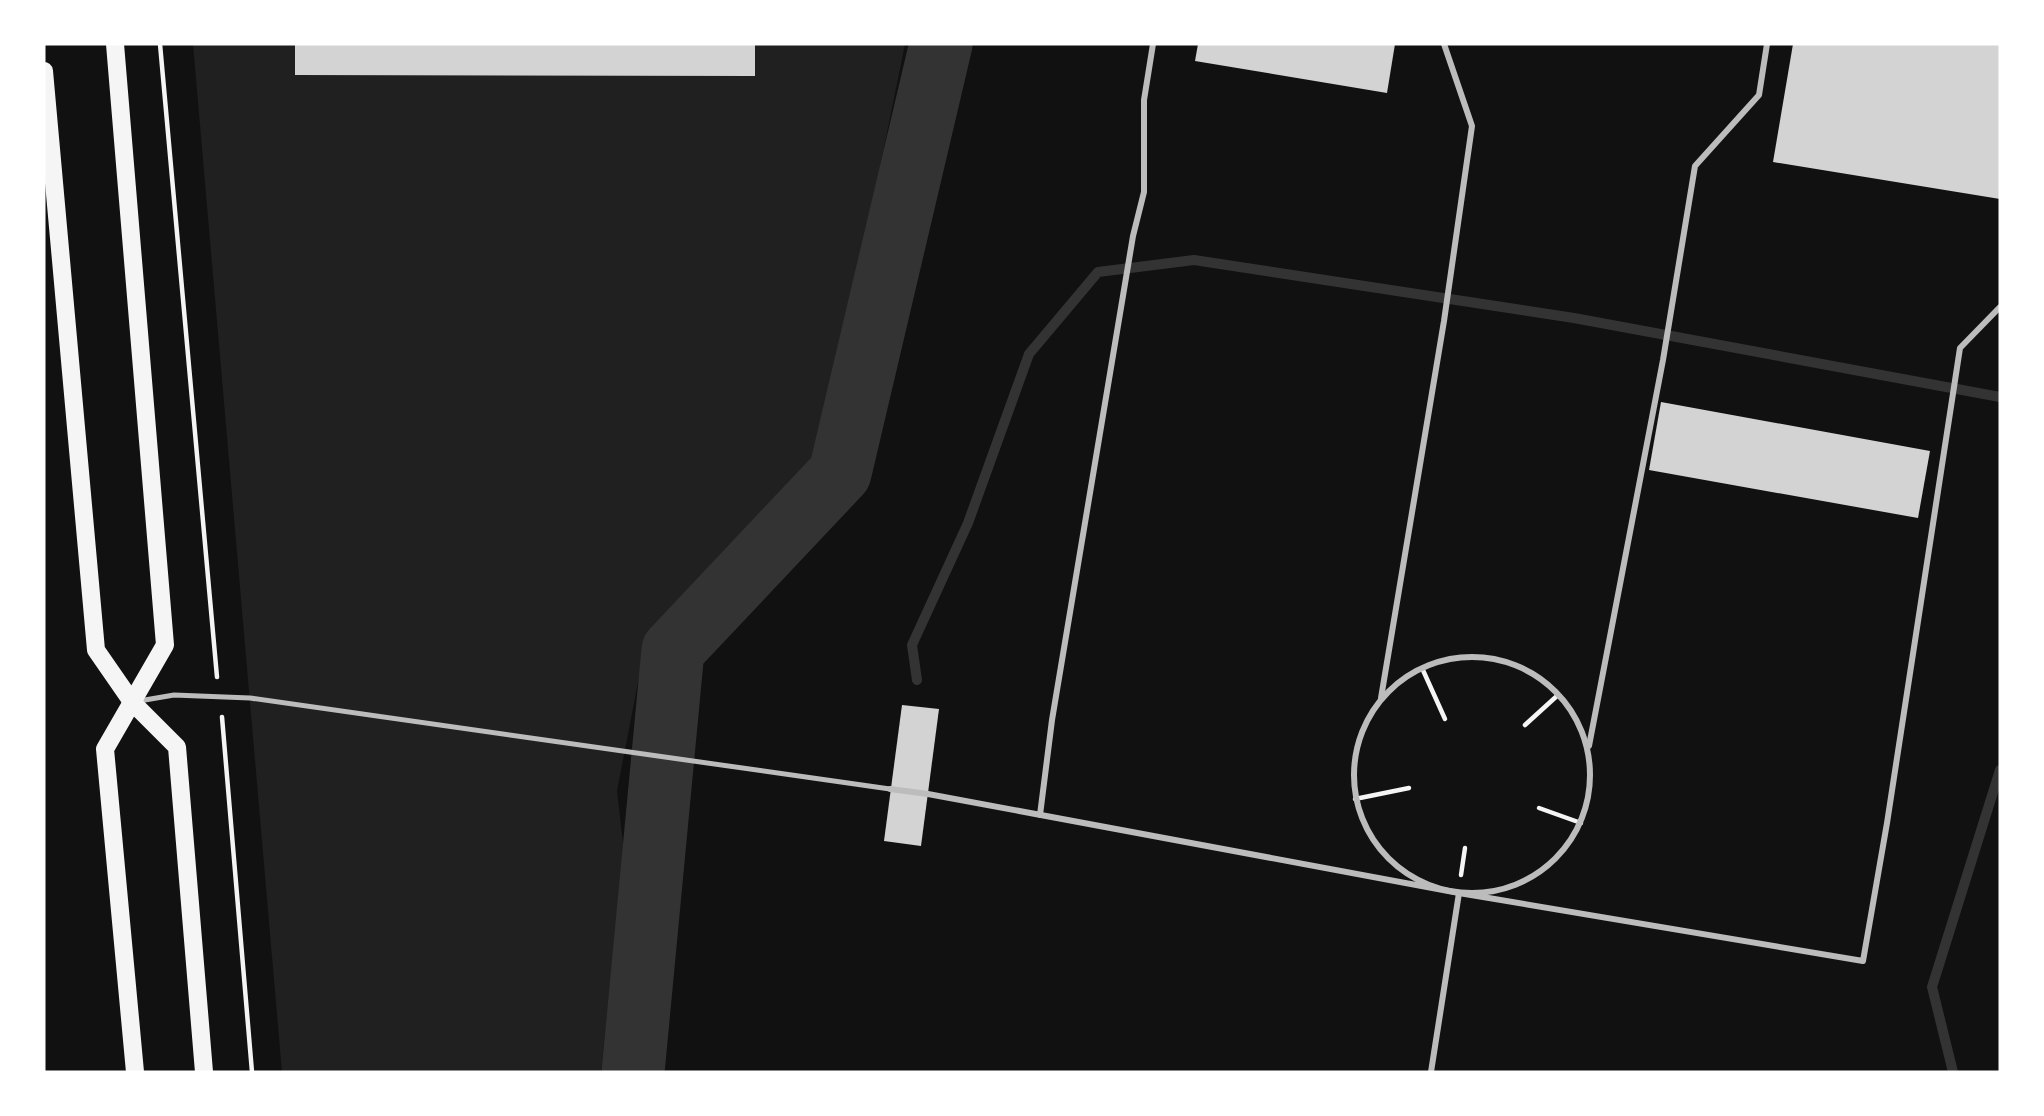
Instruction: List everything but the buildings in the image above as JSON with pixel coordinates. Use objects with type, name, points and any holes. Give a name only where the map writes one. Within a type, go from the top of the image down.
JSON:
[{"type":"main road","points":[[115,44],[165,645],[105,748],[135,1072]]},
{"type":"main road","points":[[44,71],[96,650],[132,702],[177,747],[205,1072]]},
{"type":"street","points":[[1040,815],[1052,720],[1124,287],[1144,191],[1144,100],[1153,44]]},
{"type":"street","points":[[1381,698],[1444,321],[1472,126],[1444,44]]},
{"type":"street","points":[[1588,747],[1574,712],[1549,684],[1517,665],[1481,656],[1444,660],[1409,674],[1381,698],[1362,728],[1354,763],[1355,799],[1367,832],[1389,860],[1418,881],[1459,893],[1491,892],[1529,880],[1559,856],[1581,824],[1591,785],[1588,747],[1663,360],[1695,166],[1759,95],[1767,44]]},
{"type":"street","points":[[890,789],[1459,893],[1863,961],[1887,823],[1960,348],[2000,307]]},
{"type":"street","points":[[1432,1072],[1459,893]]},
{"type":"lane","points":[[132,702],[174,695],[250,698],[890,789]]},
{"type":"path","points":[[160,44],[213,637]]},
{"type":"path","points":[[1422,668],[1445,719]]},
{"type":"path","points":[[1525,725],[1558,695]]},
{"type":"path","points":[[225,746],[252,1072]]},
{"type":"path","points":[[1355,799],[1409,788]]},
{"type":"path","points":[[1539,808],[1581,824]]},
{"type":"shaded area","points":[[193,44],[905,44],[820,463],[647,636],[617,791],[624,852],[601,1072],[282,1072]]},
{"type":"waterway","points":[[633,1072],[673,650],[840,473],[941,44]]},
{"type":"waterway","points":[[917,680],[912,645],[968,523],[1029,354],[1098,272],[1194,260],[1574,318],[2000,397]]},
{"type":"waterway","points":[[1953,1072],[1932,987],[2000,770]]}]
